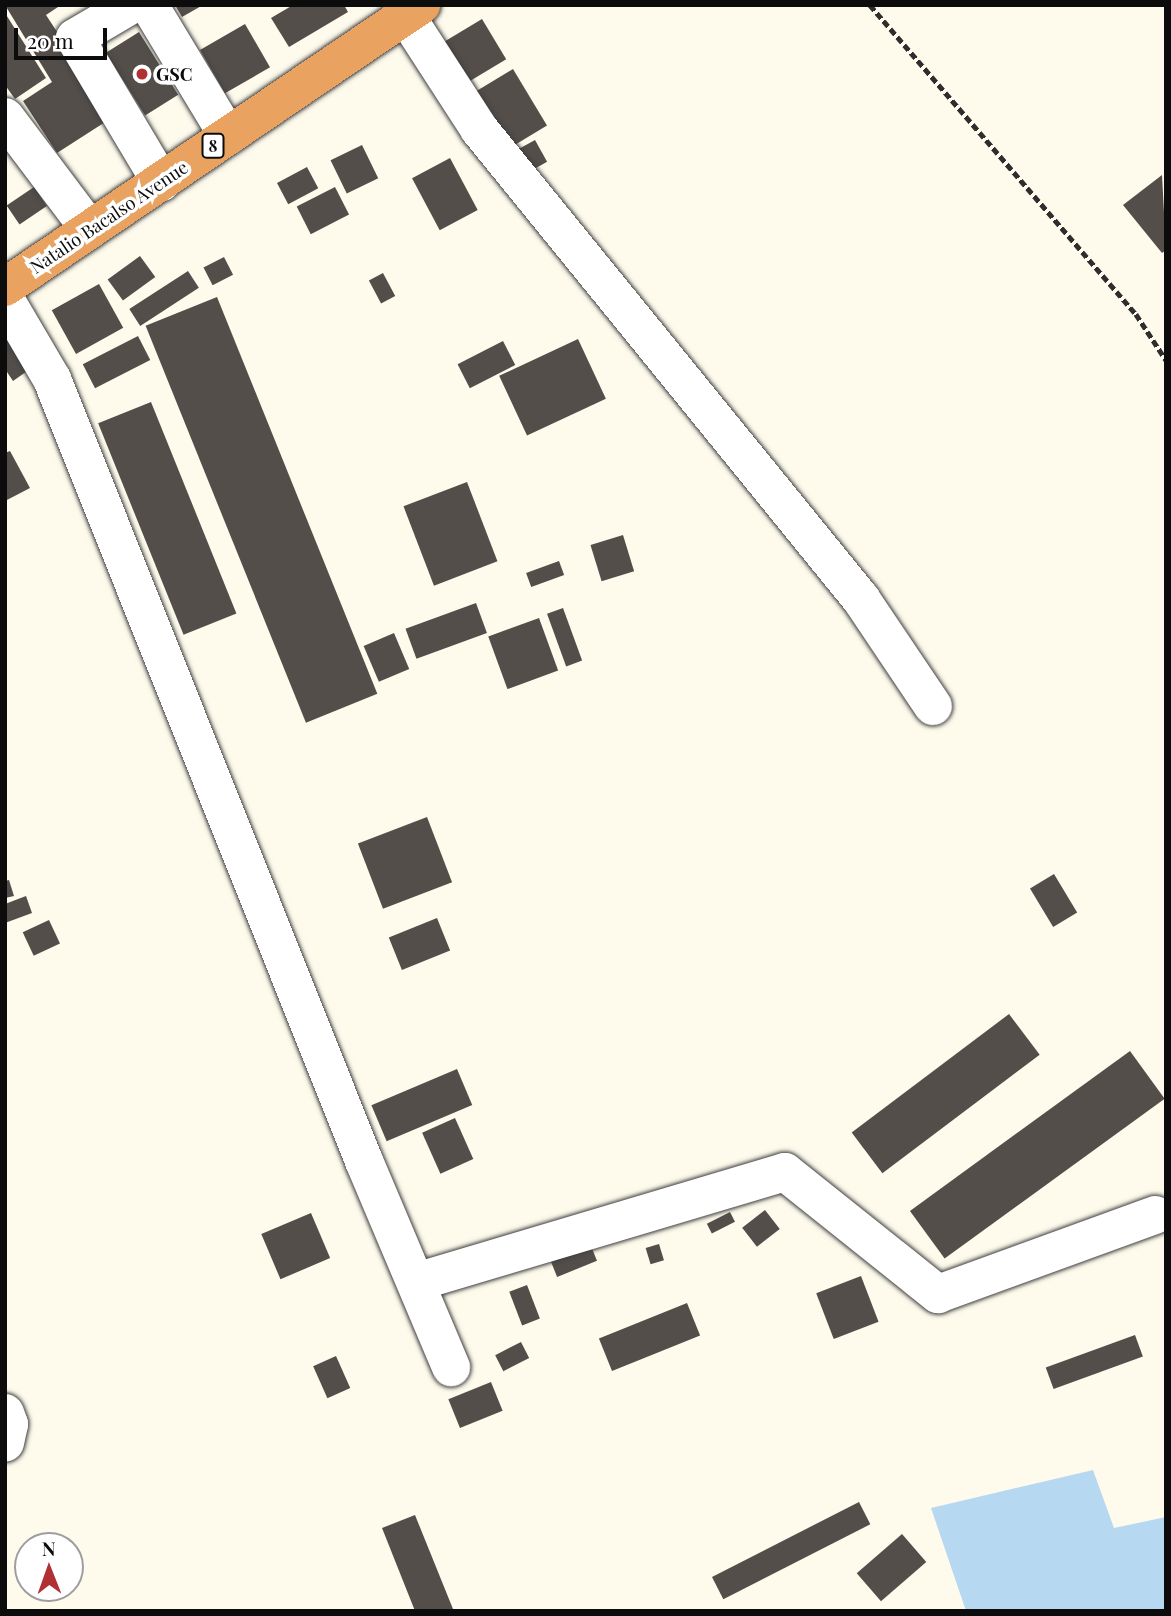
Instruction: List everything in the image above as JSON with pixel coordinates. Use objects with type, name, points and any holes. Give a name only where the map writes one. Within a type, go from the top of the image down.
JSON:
[{"type":"highway","name":"Natalio Bacalso Avenue","points":[[5,286],[414,10]]},
{"type":"lane","points":[[131,5],[75,38],[161,181]]},
{"type":"lane","points":[[149,5],[228,136]]},
{"type":"lane","points":[[414,10],[479,129],[836,568],[933,706]]},
{"type":"lane","points":[[5,117],[90,230]]},
{"type":"lane","points":[[5,299],[52,379],[451,1367]]},
{"type":"lane","points":[[416,1282],[785,1171],[938,1294],[1155,1215]]},
{"type":"lane","points":[[5,1412],[9,1424],[5,1443]]},
{"type":"path","points":[[870,5],[1136,314],[1166,360]]},
{"type":"water","points":[[1093,1470],[1114,1528],[1166,1517],[1166,1611],[966,1611],[931,1508]]},
{"type":"building","points":[[5,5],[61,5],[46,15],[113,117],[57,153],[23,101],[52,82]]},
{"type":"building","points":[[175,5],[203,5],[182,17]]},
{"type":"building","points":[[293,5],[344,5],[348,12],[289,47],[271,18]]},
{"type":"building","points":[[5,13],[46,78],[15,99],[5,85]]},
{"type":"building","points":[[482,19],[506,59],[463,85],[439,45]]},
{"type":"building","points":[[245,24],[270,67],[225,93],[200,50]]},
{"type":"building","name":"GSC","points":[[139,32],[178,95],[145,115],[106,53]]},
{"type":"building","points":[[513,69],[547,126],[510,148],[476,91]]},
{"type":"building","points":[[535,140],[547,162],[524,174],[512,153]]},
{"type":"building","points":[[362,145],[378,178],[347,194],[331,160]]},
{"type":"building","points":[[450,158],[478,210],[440,230],[412,178]]},
{"type":"building","points":[[307,167],[318,188],[288,204],[277,183]]},
{"type":"building","points":[[1162,175],[1166,250],[1162,253],[1123,205]]},
{"type":"building","points":[[34,187],[47,206],[20,225],[7,205]]},
{"type":"building","points":[[335,187],[349,215],[311,234],[297,207]]},
{"type":"building","points":[[140,256],[155,277],[123,301],[108,280]]},
{"type":"building","points":[[224,257],[233,275],[213,285],[204,267]]},
{"type":"building","points":[[188,271],[199,288],[140,326],[129,309]]},
{"type":"building","points":[[383,273],[395,296],[381,303],[369,281]]},
{"type":"building","points":[[99,284],[123,328],[76,354],[52,310]]},
{"type":"building","points":[[217,297],[377,694],[306,723],[146,326]]},
{"type":"building","points":[[11,335],[33,367],[13,381],[5,369],[5,340]]},
{"type":"building","points":[[138,336],[150,360],[95,388],[83,364]]},
{"type":"building","points":[[578,339],[606,399],[527,436],[499,376]]},
{"type":"building","points":[[503,341],[515,365],[470,388],[458,364]]},
{"type":"building","points":[[151,402],[236,613],[184,635],[98,423]]},
{"type":"building","points":[[10,451],[30,488],[5,501],[5,453]]},
{"type":"building","points":[[467,482],[497,561],[434,586],[404,506]]},
{"type":"building","points":[[623,535],[634,571],[602,581],[590,545]]},
{"type":"building","points":[[559,561],[564,575],[531,587],[526,573]]},
{"type":"building","points":[[476,603],[487,633],[416,659],[406,629]]},
{"type":"building","points":[[563,608],[582,661],[566,666],[547,614]]},
{"type":"building","points":[[539,618],[558,671],[507,689],[488,636]]},
{"type":"building","points":[[394,633],[409,669],[379,682],[364,646]]},
{"type":"building","points":[[427,817],[452,882],[383,909],[358,844]]},
{"type":"building","points":[[1054,874],[1077,913],[1053,927],[1030,888]]},
{"type":"building","points":[[9,880],[14,896],[5,898],[5,881]]},
{"type":"building","points":[[26,896],[32,913],[5,923],[5,904]]},
{"type":"building","points":[[437,918],[450,950],[402,970],[389,937]]},
{"type":"building","points":[[49,920],[60,944],[34,956],[23,932]]},
{"type":"building","points":[[1009,1014],[1040,1055],[882,1173],[852,1133]]},
{"type":"building","points":[[1130,1051],[1165,1099],[945,1259],[910,1211]]},
{"type":"building","points":[[457,1069],[472,1105],[387,1141],[371,1105]]},
{"type":"building","points":[[455,1118],[473,1159],[440,1174],[422,1133]]},
{"type":"building","points":[[765,1210],[780,1229],[757,1247],[742,1228]]},
{"type":"building","points":[[730,1212],[735,1222],[712,1234],[707,1224]]},
{"type":"building","points":[[311,1213],[330,1258],[280,1279],[261,1234]]},
{"type":"building","points":[[659,1244],[664,1260],[651,1264],[646,1248]]},
{"type":"building","points":[[591,1246],[597,1261],[557,1277],[551,1262]]},
{"type":"building","points":[[861,1276],[879,1322],[834,1339],[816,1293]]},
{"type":"building","points":[[527,1285],[540,1319],[522,1325],[509,1292]]},
{"type":"building","points":[[687,1303],[700,1335],[612,1371],[599,1339]]},
{"type":"building","points":[[1135,1335],[1143,1357],[1054,1389],[1046,1367]]},
{"type":"building","points":[[521,1342],[529,1358],[503,1371],[495,1355]]},
{"type":"building","points":[[336,1356],[350,1388],[327,1398],[313,1366]]},
{"type":"building","points":[[491,1382],[503,1411],[460,1428],[448,1399]]},
{"type":"building","points":[[859,1502],[870,1524],[723,1599],[712,1577]]},
{"type":"building","points":[[415,1515],[453,1609],[449,1611],[415,1611],[382,1528]]},
{"type":"building","points":[[902,1534],[926,1562],[881,1601],[857,1573]]},
{"type":"place","name":"GSC","points":[[142,74]]}]
